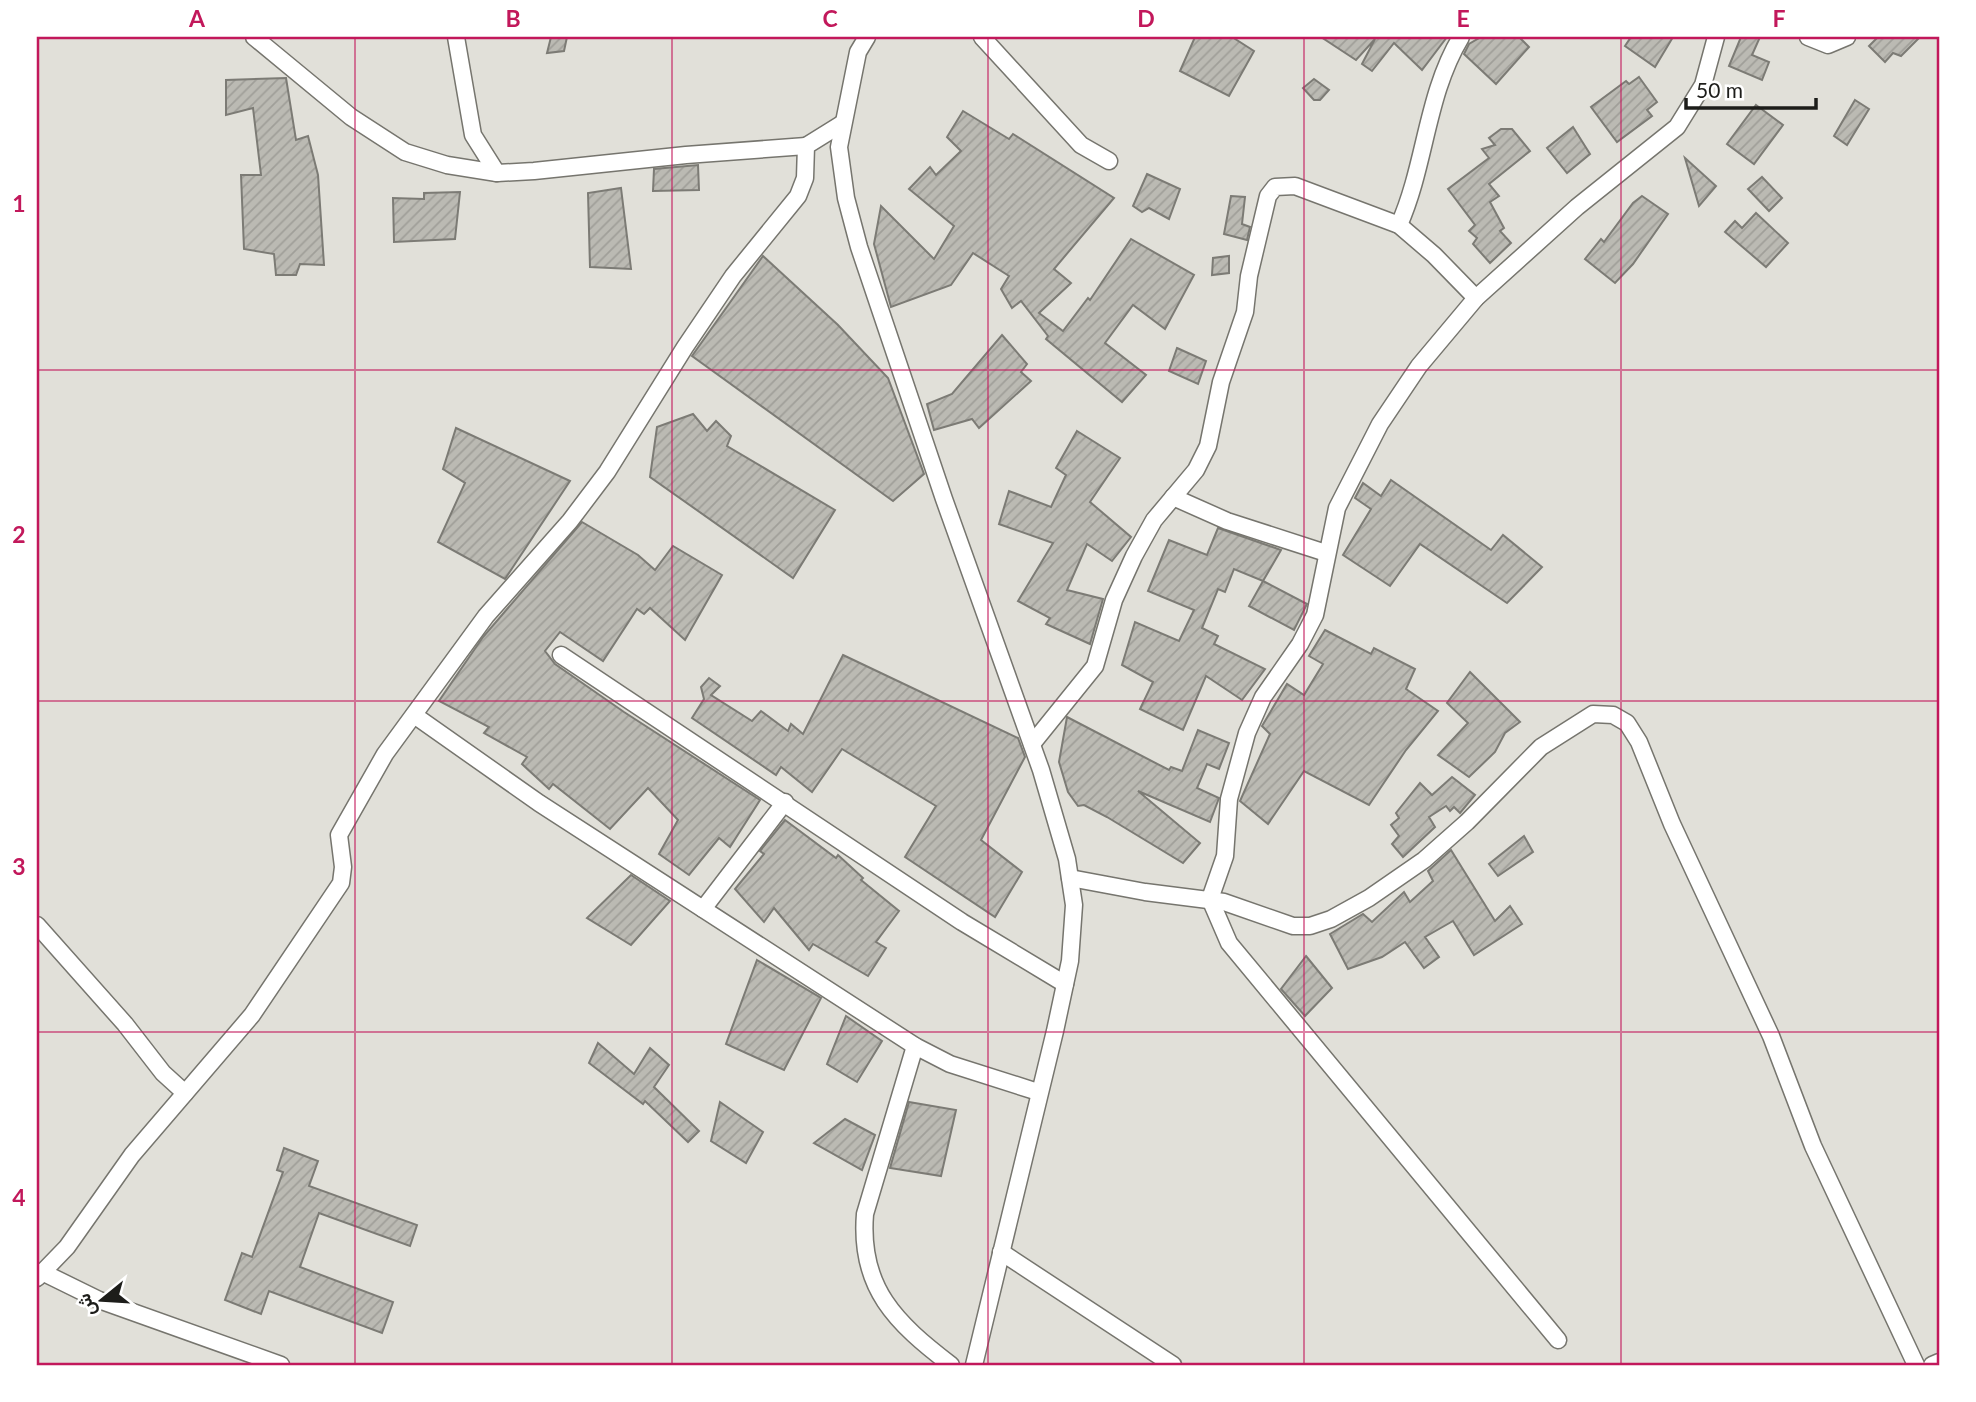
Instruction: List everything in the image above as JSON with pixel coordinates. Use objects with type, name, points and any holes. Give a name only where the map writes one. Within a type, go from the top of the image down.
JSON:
[{"type":"street","points":[[254,37],[351,117],[405,152],[447,165],[497,173],[806,146],[842,124]]},
{"type":"street","points":[[456,37],[473,135],[497,173]]},
{"type":"street","points":[[867,37],[858,52],[842,124],[839,147],[846,198],[859,247],[944,499],[1032,744],[1070,878],[1074,933],[1065,984],[974,1365]]},
{"type":"street","points":[[982,37],[1081,145],[1109,161]]},
{"type":"street","points":[[1399,225],[1410,201],[1442,72],[1461,37]]},
{"type":"street","points":[[1558,1340],[1229,943],[1210,899],[1225,856],[1229,799],[1247,733],[1263,697],[1300,644],[1315,615],[1337,508],[1380,424],[1419,366],[1476,299],[1577,207],[1677,127],[1703,85],[1716,37]]},
{"type":"street","points":[[1808,37],[1828,45],[1847,37]]},
{"type":"street","points":[[281,1365],[148,1319],[39,1275],[67,1247],[132,1154],[252,1015],[341,883],[343,867],[339,835],[385,754],[486,616],[570,521],[607,472],[733,276],[798,196],[806,178],[806,146]]},
{"type":"street","points":[[1032,744],[1095,666],[1114,600],[1134,555],[1154,520],[1196,470],[1208,446],[1221,382],[1245,312],[1249,276],[1268,196],[1275,187],[1295,186],[1399,225],[1434,255],[1476,299]]},
{"type":"street","points":[[1173,497],[1227,521],[1326,553]]},
{"type":"street","points":[[561,656],[785,802],[962,922],[1065,984]]},
{"type":"street","points":[[1070,878],[1144,892],[1210,899],[1246,908],[1293,926],[1310,926],[1331,919],[1369,898],[1424,860],[1467,822],[1541,747],[1593,714],[1612,715],[1628,723],[1639,742],[1672,824],[1771,1036],[1813,1146],[1916,1365]]},
{"type":"street","points":[[414,715],[539,803],[915,1046],[950,1064],[1038,1092]]},
{"type":"street","points":[[703,909],[785,802]]},
{"type":"street","points":[[37,925],[125,1024],[163,1073],[185,1093]]},
{"type":"street","points":[[915,1046],[865,1214],[863,1239],[871,1276],[892,1315],[951,1365]]},
{"type":"street","points":[[1001,1252],[1174,1365]]},
{"type":"street","points":[[1932,1365],[1939,1362]]},
{"type":"building","points":[[551,37],[567,37],[564,51],[547,53]]},
{"type":"building","points":[[1195,37],[1232,37],[1254,51],[1229,96],[1180,71]]},
{"type":"building","points":[[1321,37],[1447,37],[1422,70],[1394,43],[1372,71],[1362,64],[1375,39],[1356,60]]},
{"type":"building","points":[[1481,37],[1519,37],[1529,47],[1496,84],[1464,54],[1469,44]]},
{"type":"building","points":[[1631,37],[1673,37],[1655,67],[1625,46]]},
{"type":"building","points":[[1741,37],[1760,37],[1752,55],[1769,62],[1762,80],[1729,66]]},
{"type":"building","points":[[1878,37],[1920,37],[1901,56],[1893,53],[1885,62],[1869,46]]},
{"type":"building","points":[[1639,77],[1657,102],[1647,110],[1652,116],[1617,142],[1591,107],[1626,81],[1629,84]]},
{"type":"building","points":[[286,78],[296,140],[308,136],[318,175],[324,265],[300,264],[296,275],[276,275],[274,254],[244,249],[241,175],[261,175],[253,108],[226,115],[226,80]]},
{"type":"building","points":[[1314,79],[1329,90],[1320,100],[1314,100],[1303,88]]},
{"type":"building","points":[[1855,100],[1869,109],[1847,145],[1834,136]]},
{"type":"building","points":[[1756,105],[1783,125],[1754,164],[1727,144]]},
{"type":"building","points":[[963,111],[1009,139],[1013,134],[1114,198],[1054,269],[1071,283],[1039,313],[1063,331],[1088,298],[1090,300],[1131,239],[1194,275],[1165,329],[1133,305],[1105,343],[1146,375],[1122,402],[1046,339],[1048,336],[1021,301],[1012,308],[1001,289],[1009,276],[973,253],[951,285],[891,307],[874,244],[881,206],[934,259],[954,226],[909,189],[930,167],[936,175],[961,151],[947,137]]},
{"type":"building","points":[[1573,127],[1590,154],[1567,173],[1547,148]]},
{"type":"building","points":[[1501,129],[1512,129],[1530,151],[1489,184],[1499,196],[1490,202],[1504,228],[1500,231],[1511,243],[1490,263],[1473,244],[1477,238],[1469,231],[1475,225],[1448,189],[1489,158],[1482,149],[1495,145],[1489,138]]},
{"type":"building","points":[[1685,158],[1716,186],[1699,206]]},
{"type":"building","points":[[698,165],[699,190],[653,191],[654,169]]},
{"type":"building","points":[[1147,174],[1180,189],[1169,219],[1149,208],[1142,212],[1133,206]]},
{"type":"building","points":[[1762,177],[1782,198],[1769,211],[1748,189]]},
{"type":"building","points":[[621,188],[631,269],[590,267],[588,193]]},
{"type":"building","points":[[460,192],[455,239],[394,242],[393,198],[424,199],[424,193]]},
{"type":"building","points":[[1231,196],[1245,197],[1242,224],[1250,227],[1247,240],[1224,234]]},
{"type":"building","points":[[1642,196],[1668,214],[1633,264],[1615,283],[1585,259],[1601,239],[1604,242],[1633,203]]},
{"type":"building","points":[[1756,213],[1788,243],[1766,267],[1725,232],[1735,221],[1742,228]]},
{"type":"building","points":[[763,256],[838,325],[888,378],[924,474],[893,501],[692,356]]},
{"type":"building","points":[[1229,256],[1229,273],[1212,275],[1213,258]]},
{"type":"building","points":[[1002,335],[1027,364],[1021,372],[1031,381],[979,428],[972,419],[934,430],[927,404],[952,394]]},
{"type":"building","points":[[1177,348],[1206,361],[1198,384],[1169,371]]},
{"type":"building","points":[[693,414],[707,431],[716,421],[731,436],[727,446],[835,510],[793,578],[650,477],[657,427]]},
{"type":"building","points":[[456,428],[570,481],[505,579],[438,542],[465,483],[443,469]]},
{"type":"building","points":[[1077,431],[1120,458],[1090,502],[1131,537],[1112,561],[1087,544],[1067,590],[1103,599],[1090,644],[1046,624],[1050,618],[1018,601],[1053,543],[999,524],[1009,491],[1051,507],[1066,475],[1056,468]]},
{"type":"building","points":[[1391,480],[1491,550],[1503,535],[1542,567],[1507,603],[1420,544],[1390,586],[1343,555],[1371,509],[1355,498],[1363,483],[1381,496]]},
{"type":"building","points":[[582,522],[638,555],[655,570],[673,546],[722,575],[685,640],[650,608],[644,614],[637,609],[603,661],[560,632],[545,651],[555,664],[624,712],[760,800],[730,847],[719,838],[689,875],[659,854],[678,820],[648,788],[610,829],[553,784],[549,789],[522,764],[527,757],[484,733],[489,727],[439,701],[483,637]]},
{"type":"building","points":[[1218,528],[1281,550],[1263,581],[1234,569],[1225,592],[1218,589],[1202,628],[1218,636],[1214,644],[1265,669],[1242,700],[1206,676],[1183,730],[1140,709],[1153,682],[1122,665],[1135,622],[1179,641],[1194,610],[1148,591],[1169,540],[1207,555]]},
{"type":"building","points":[[1263,581],[1307,604],[1294,630],[1249,606]]},
{"type":"building","points":[[1325,630],[1371,654],[1374,648],[1415,669],[1406,689],[1438,711],[1406,750],[1369,805],[1304,771],[1268,824],[1240,801],[1270,734],[1262,726],[1287,684],[1304,695],[1323,664],[1309,656]]},
{"type":"building","points":[[843,655],[1018,738],[1025,757],[981,840],[1022,872],[995,917],[905,857],[936,806],[842,749],[812,792],[781,767],[776,775],[692,718],[704,699],[701,687],[709,678],[720,686],[711,695],[752,721],[761,711],[788,731],[791,724],[803,734]]},
{"type":"building","points":[[1470,672],[1520,722],[1505,733],[1495,752],[1469,777],[1438,755],[1468,723],[1447,703]]},
{"type":"building","points":[[1067,717],[1169,770],[1171,767],[1182,771],[1198,730],[1229,743],[1219,769],[1207,764],[1197,788],[1219,798],[1210,822],[1138,791],[1200,843],[1183,863],[1107,817],[1084,805],[1078,806],[1068,792],[1059,762]]},
{"type":"building","points":[[1452,777],[1475,795],[1460,813],[1454,807],[1450,811],[1446,806],[1429,817],[1435,827],[1403,857],[1392,844],[1399,836],[1391,825],[1399,818],[1396,813],[1420,783],[1432,795]]},
{"type":"building","points":[[785,820],[836,858],[838,855],[863,878],[861,880],[899,911],[876,942],[886,948],[868,976],[813,944],[809,950],[774,908],[764,922],[735,889],[764,854],[760,851]]},
{"type":"building","points":[[1524,836],[1533,852],[1498,876],[1489,864]]},
{"type":"building","points":[[1451,850],[1495,921],[1510,906],[1522,924],[1474,955],[1453,921],[1425,937],[1439,957],[1424,968],[1405,942],[1382,957],[1348,969],[1330,934],[1363,914],[1372,922],[1404,892],[1410,902],[1433,881],[1428,871]]},
{"type":"building","points":[[631,875],[670,901],[631,945],[587,918]]},
{"type":"building","points":[[1306,956],[1332,988],[1305,1016],[1281,989]]},
{"type":"building","points":[[757,960],[821,998],[784,1070],[726,1044]]},
{"type":"building","points":[[846,1016],[882,1041],[857,1082],[827,1064]]},
{"type":"building","points":[[598,1043],[634,1074],[650,1048],[669,1065],[654,1087],[699,1131],[688,1142],[645,1101],[643,1104],[589,1063]]},
{"type":"building","points":[[720,1102],[763,1132],[746,1163],[711,1141]]},
{"type":"building","points":[[909,1102],[956,1110],[941,1176],[890,1168]]},
{"type":"building","points":[[845,1119],[875,1135],[862,1170],[814,1143]]},
{"type":"building","points":[[284,1148],[318,1161],[309,1186],[417,1225],[410,1246],[319,1213],[300,1267],[393,1302],[382,1333],[269,1291],[261,1314],[225,1300],[242,1253],[252,1257],[283,1172],[277,1170]]}]
